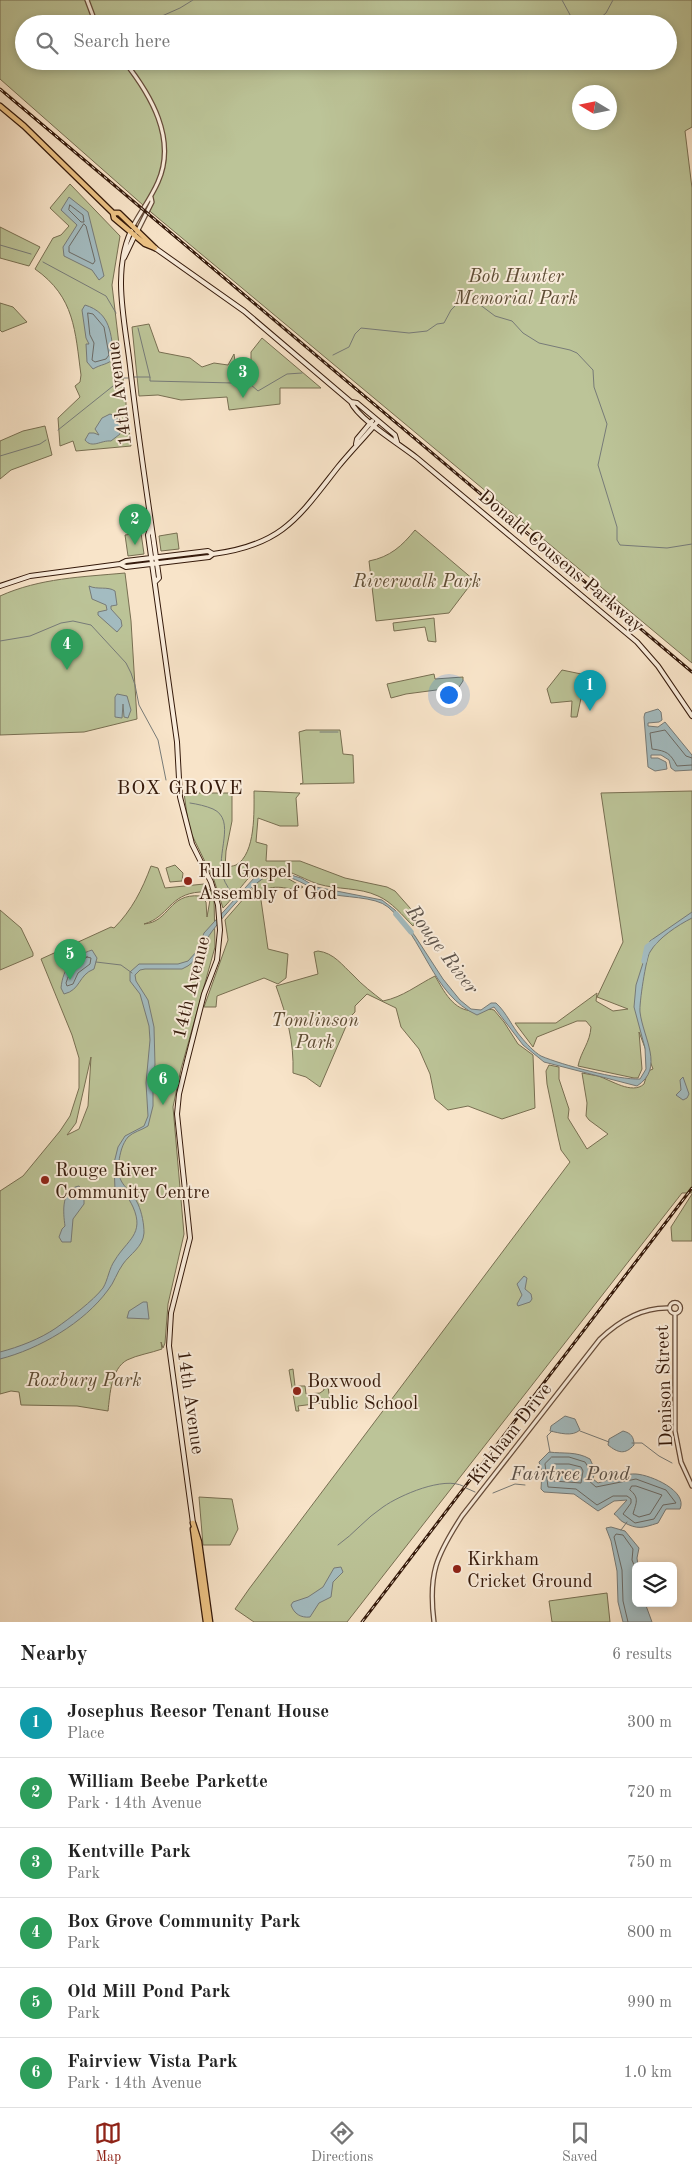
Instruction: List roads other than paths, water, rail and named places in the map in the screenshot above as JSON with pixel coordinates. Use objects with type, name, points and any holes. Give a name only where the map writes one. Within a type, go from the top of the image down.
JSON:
[{"type":"main road","name":"Donald Cousens Parkway","points":[[0,106],[24,126],[113,213],[114,218],[144,244],[155,248]]},
{"type":"main road","name":"Donald Cousens Parkway","points":[[113,213],[118,213],[155,248],[244,311],[351,402],[353,407],[373,424],[636,642],[658,666],[692,716]]},
{"type":"main road","name":"14th Avenue","points":[[136,228],[123,251],[124,258],[121,270],[122,297],[150,526],[159,578],[156,581]]},
{"type":"main road","name":"Donald Cousens Parkway","points":[[351,402],[357,403],[395,435],[397,442]]},
{"type":"main road","points":[[120,564],[126,567],[209,557],[213,554],[255,545],[284,529],[300,515],[356,445],[357,439],[376,419]]},
{"type":"main road","name":"14th Avenue","points":[[150,526],[148,535],[156,581],[177,742],[180,797],[192,844],[210,882],[218,905],[220,930],[216,960],[204,994],[179,1094],[177,1114],[190,1232],[171,1314],[169,1346],[206,1622]]},
{"type":"main road","points":[[0,586],[30,576],[120,564],[126,561],[208,551],[213,554]]},
{"type":"main road","name":"14th Avenue","points":[[193,1523],[199,1542],[210,1622]]},
{"type":"street","points":[[87,0],[93,15]]},
{"type":"street","name":"14th Avenue","points":[[130,70],[161,121],[165,146],[163,169],[136,228]]},
{"type":"street","points":[[673,1302],[678,1304],[680,1310],[675,1314],[669,1308],[673,1302]]},
{"type":"street","name":"Kirkham Drive","points":[[434,1622],[432,1601],[434,1572],[442,1547],[462,1516],[600,1340],[617,1324],[631,1316],[654,1309],[669,1308]]},
{"type":"street","name":"Denison Street","points":[[675,1314],[675,1431],[681,1462],[692,1486]]},
{"type":"water","points":[[69,197],[88,212],[104,276],[99,280],[92,270],[64,256],[63,247],[77,225],[61,210]]},
{"type":"water","points":[[85,305],[100,313],[105,319],[113,349],[114,358],[93,369],[87,362],[86,344],[89,344],[86,338],[82,310]]},
{"type":"water","points":[[110,414],[117,417],[121,427],[120,434],[111,441],[94,444],[88,443],[85,440],[89,433],[99,435],[95,429],[102,418]]},
{"type":"water","points":[[89,586],[115,591],[117,605],[111,606],[111,609],[121,620],[122,626],[117,632],[98,615],[98,612],[107,610],[106,605],[92,599]]},
{"type":"water","points":[[117,694],[127,696],[131,710],[128,718],[124,717],[123,704],[122,718],[115,717],[115,697]]},
{"type":"water","points":[[658,709],[661,712],[662,720],[648,723],[648,726],[658,727],[665,722],[692,755],[692,770],[675,771],[671,768],[669,760],[661,755],[651,755],[651,758],[658,758],[666,762],[667,769],[655,771],[648,767],[644,717],[645,713]]},
{"type":"water","points":[[274,870],[301,878],[316,887],[382,900],[395,910],[415,936],[443,979],[460,1000],[471,1009],[481,1010],[491,1003],[496,1003],[523,1039],[541,1056],[562,1064],[630,1079],[640,1079],[646,1069],[645,1048],[634,1007],[636,985],[650,941],[692,912],[692,918],[663,937],[648,956],[640,1012],[650,1052],[650,1070],[645,1079],[637,1086],[544,1062],[523,1045],[494,1007],[477,1015],[462,1006],[449,994],[400,919],[382,903],[321,892],[288,877],[265,877],[224,916],[209,935],[197,957],[188,966],[182,969],[145,969],[140,970],[135,975],[136,981],[148,1000],[154,1027],[153,1106],[148,1126],[130,1135],[124,1143],[119,1161],[119,1176],[141,1211],[144,1233],[141,1242],[123,1264],[108,1290],[74,1324],[30,1349],[0,1359],[0,1352],[15,1348],[50,1332],[93,1298],[103,1288],[113,1263],[136,1230],[136,1216],[131,1203],[126,1195],[115,1190],[114,1163],[118,1147],[125,1136],[144,1126],[148,1116],[146,1083],[150,1040],[149,1026],[140,994],[130,981],[130,972],[139,964],[178,964],[188,961],[197,951],[204,933],[255,877]]},
{"type":"water","points":[[92,950],[97,958],[94,969],[85,975],[74,989],[64,994],[61,988],[62,981],[70,964],[74,959]]},
{"type":"water","points":[[683,1077],[689,1094],[683,1100],[676,1095],[681,1090],[680,1080]]},
{"type":"water","points":[[79,1186],[84,1194],[84,1204],[73,1219],[71,1242],[62,1242],[59,1237],[65,1226],[64,1202],[69,1192]]},
{"type":"water","points":[[524,1276],[527,1278],[525,1289],[531,1294],[532,1299],[530,1302],[518,1306],[517,1304],[522,1295],[517,1284]]},
{"type":"water","points":[[143,1302],[147,1302],[149,1319],[127,1318],[129,1311]]},
{"type":"water","points":[[565,1416],[575,1419],[580,1430],[570,1434],[550,1431],[551,1426]]},
{"type":"water","points":[[623,1431],[632,1436],[634,1445],[628,1450],[621,1452],[608,1445],[609,1439]]},
{"type":"water","name":"Fairtree Pond","points":[[549,1452],[575,1454],[590,1459],[595,1470],[593,1479],[598,1483],[632,1474],[650,1477],[674,1490],[681,1502],[680,1509],[666,1509],[658,1523],[636,1527],[623,1522],[614,1514],[627,1500],[614,1501],[598,1511],[574,1494],[544,1492],[541,1489],[542,1471],[539,1462]]},
{"type":"water","name":"Fairtree Pond","points":[[611,1527],[625,1531],[639,1548],[638,1562],[632,1562],[632,1607],[646,1607],[652,1622],[623,1622],[618,1602],[617,1571],[611,1541],[606,1528]]},
{"type":"water","points":[[341,1567],[343,1572],[333,1582],[331,1597],[319,1603],[310,1617],[304,1617],[296,1613],[291,1605],[293,1602],[308,1597],[323,1587],[334,1568]]},
{"type":"waterway","points":[[164,15],[193,0]]},
{"type":"waterway","points":[[562,0],[570,15]]},
{"type":"waterway","points":[[604,15],[613,0]]},
{"type":"waterway","points":[[0,245],[31,254]]},
{"type":"waterway","points":[[43,262],[106,296],[116,313]]},
{"type":"waterway","points":[[333,355],[349,347],[355,334],[361,328],[409,333],[427,331],[437,324],[444,323],[451,310],[458,303],[466,299],[475,301],[495,316],[512,321],[523,333],[539,343],[577,353],[593,370],[594,387],[607,424],[598,465],[617,527],[617,540],[620,545],[667,548],[692,544]]},
{"type":"waterway","points":[[138,328],[150,377]]},
{"type":"waterway","points":[[134,377],[150,377],[150,381],[250,384],[258,391],[287,374],[302,373]]},
{"type":"waterway","points":[[58,430],[123,378],[128,378]]},
{"type":"waterway","points":[[0,456],[40,444],[46,440]]},
{"type":"waterway","points":[[0,641],[30,636],[61,623],[73,621],[91,625],[126,663],[131,673],[139,705],[158,740],[166,780]]},
{"type":"waterway","points":[[320,732],[338,732]]},
{"type":"waterway","points":[[190,803],[213,809],[220,814],[224,821],[225,830],[221,868],[224,880],[234,898]]},
{"type":"waterway","name":"Rouge River","points":[[396,914],[411,932]]},
{"type":"waterway","name":"Rouge River","points":[[644,961],[647,947],[654,942]]},
{"type":"waterway","points":[[96,962],[121,965],[132,973]]},
{"type":"waterway","points":[[550,1452],[547,1436],[552,1431]]},
{"type":"waterway","points":[[580,1431],[609,1442]]},
{"type":"waterway","points":[[632,1443],[642,1443],[672,1463]]},
{"type":"waterway","points":[[338,1545],[377,1511],[400,1497],[422,1488],[445,1483],[463,1486]]},
{"type":"waterway","points":[[493,1493],[515,1484],[525,1485]]},
{"type":"waterway","points":[[466,1488],[475,1492]]},
{"type":"waterway","points":[[621,1530],[627,1522]]},
{"type":"railway","points":[[0,89],[692,672]]},
{"type":"railway","points":[[362,1622],[692,1188]]},
{"type":"place","name":"Kentville Park","points":[[243,398]]},
{"type":"place","name":"William Beebe Parkette","points":[[135,545]]},
{"type":"place","name":"Box Grove Community Park","points":[[67,670]]},
{"type":"place","name":"Josephus Reesor Tenant House","points":[[590,711]]},
{"type":"place","name":"Full Gospel Assembly of God","points":[[188,881]]},
{"type":"place","name":"Old Mill Pond Park","points":[[70,980]]},
{"type":"place","name":"Fairview Vista Park","points":[[163,1105]]},
{"type":"place","name":"Rouge River Community Centre","points":[[45,1180]]},
{"type":"place","name":"Boxwood Public School","points":[[297,1391]]},
{"type":"place","name":"Kirkham Cricket Ground","points":[[457,1569]]},
{"type":"district","name":"BOX GROVE","points":[[180,787]]},
{"type":"park label","name":"Bob Hunter Memorial Park","points":[[516,286]]},
{"type":"park label","name":"Riverwalk Park","points":[[417,580]]},
{"type":"park label","name":"Tomlinson Park","points":[[315,1030]]},
{"type":"park label","name":"Roxbury Park","points":[[84,1379]]}]
